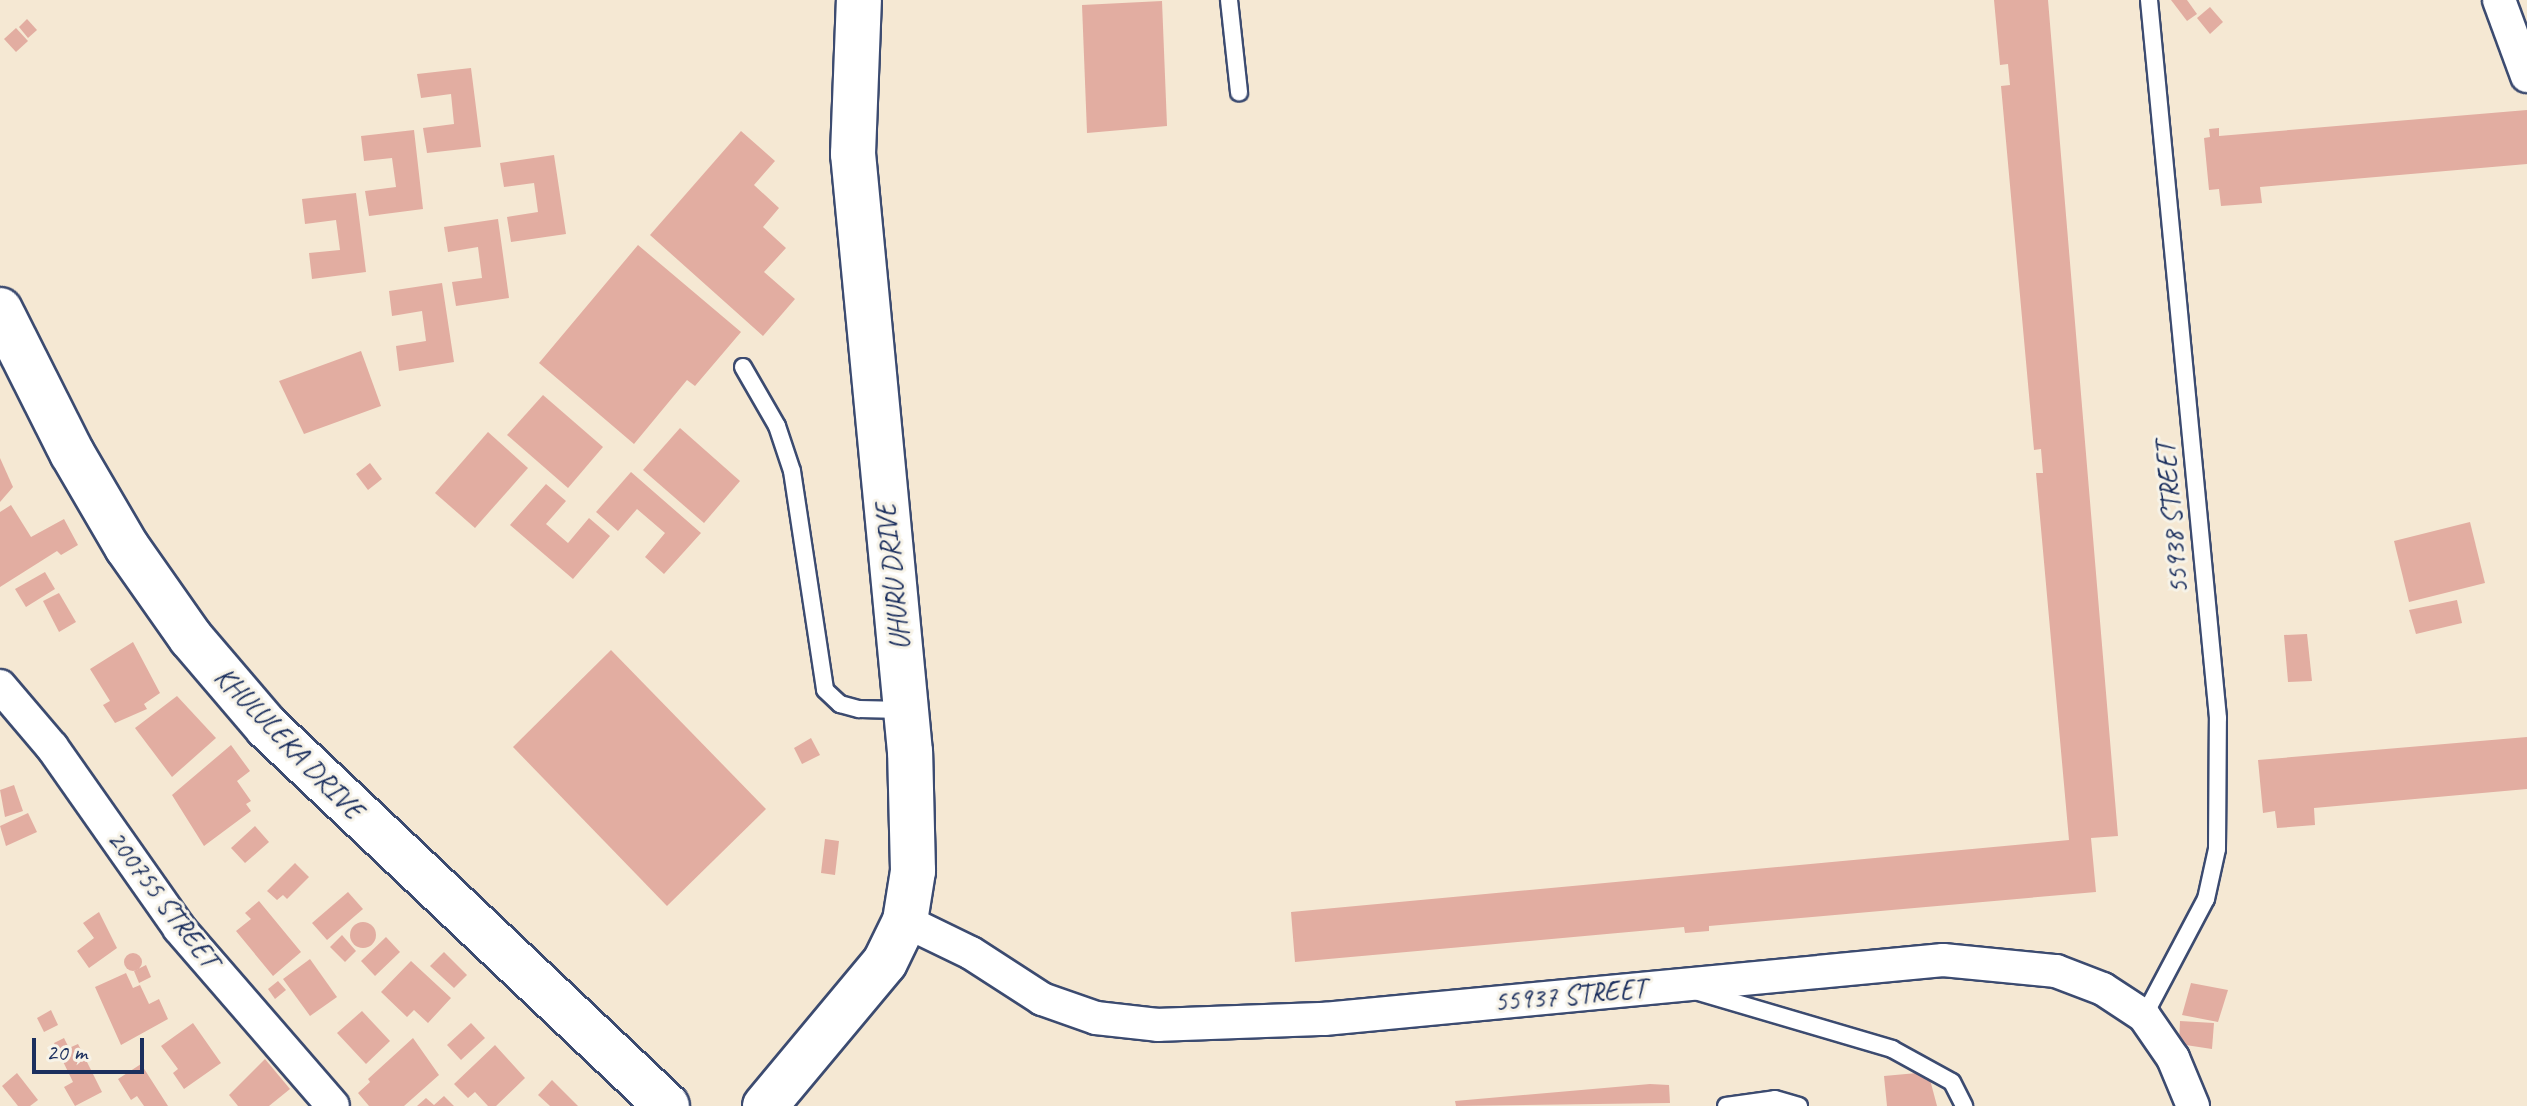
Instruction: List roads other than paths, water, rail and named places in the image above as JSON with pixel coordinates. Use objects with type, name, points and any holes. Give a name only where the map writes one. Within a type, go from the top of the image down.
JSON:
[{"type":"street","name":"UHURU DRIVE","points":[[765,1106],[865,989],[905,921],[913,871],[906,710],[855,186],[852,79],[859,0]]},
{"type":"street","points":[[2499,0],[2527,76]]},
{"type":"street","name":"KHULULEKA DRIVE","points":[[0,310],[72,453],[127,547],[191,638],[267,727],[667,1106]]},
{"type":"street","name":"200755 STREET","points":[[0,686],[52,747],[179,928],[333,1106]]},
{"type":"street","name":"55937 STREET","points":[[905,921],[971,953],[1042,999],[1096,1018],[1158,1025],[1324,1019],[1943,960],[2001,963],[2056,971],[2103,989],[2144,1016],[2173,1058],[2193,1106]]},
{"type":"lane","points":[[1229,0],[1239,92]]},
{"type":"lane","name":"55938 STREET","points":[[2144,1016],[2206,899],[2217,849],[2218,718],[2149,0]]},
{"type":"lane","points":[[743,367],[777,426],[792,471],[825,690],[840,704],[859,709],[906,710]]},
{"type":"lane","points":[[1679,985],[1721,1003],[1892,1049],[1952,1082],[1964,1106]]},
{"type":"lane","points":[[1726,1106],[1775,1099],[1799,1106]]}]
